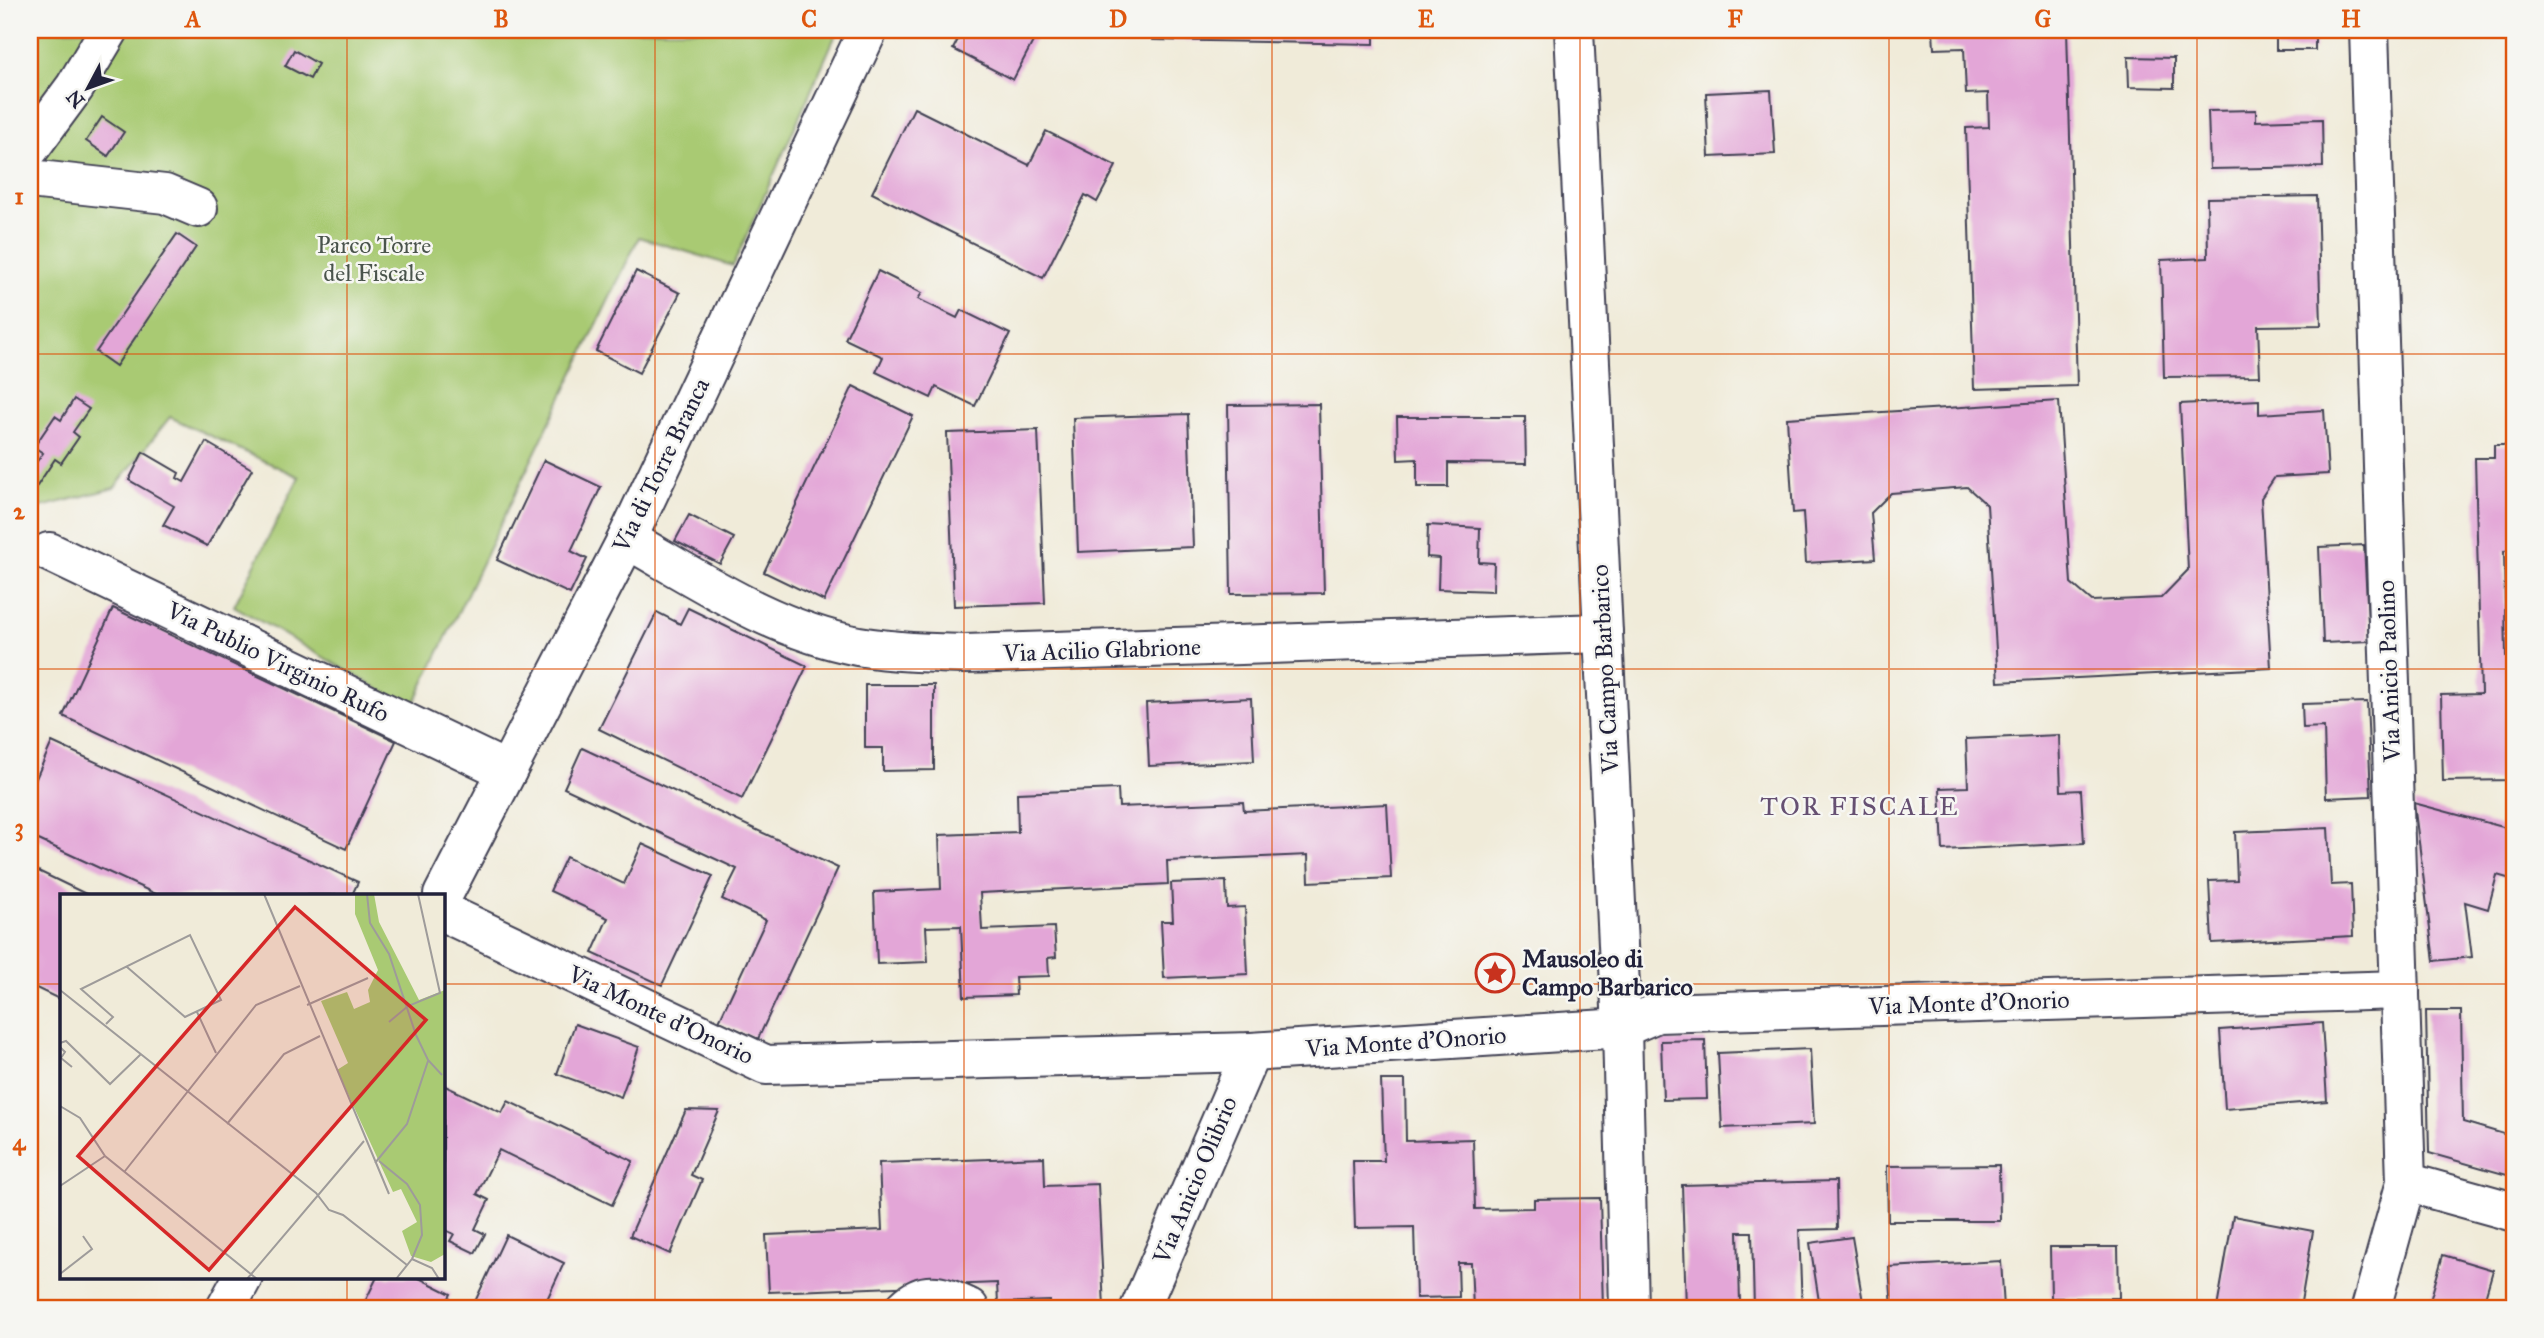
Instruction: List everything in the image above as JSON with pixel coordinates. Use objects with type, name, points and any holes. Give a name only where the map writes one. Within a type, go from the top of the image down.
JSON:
[{"type":"street","points":[[30,148],[75,87],[109,30]]},
{"type":"street","name":"Via di Torre Branca","points":[[444,894],[627,539],[868,30]]},
{"type":"street","name":"Via Campo Barbarico","points":[[1574,30],[1622,1028],[1629,1308]]},
{"type":"street","name":"Via Anicio Paolino","points":[[2369,30],[2406,1182],[2371,1308]]},
{"type":"street","points":[[30,179],[165,194],[198,208]]},
{"type":"street","name":"Via Acilio Glabrione","points":[[627,539],[746,607],[800,630],[859,646],[911,652],[979,654],[1603,633]]},
{"type":"street","name":"Via Publio Virginio Rufo","points":[[49,552],[507,771]]},
{"type":"street","name":"Via Monte d'Onorio","points":[[444,912],[766,1065],[1251,1052],[1622,1028],[1657,1013],[2400,990]]},
{"type":"street","name":"Via Anicio Olibrio","points":[[1140,1308],[1251,1052]]},
{"type":"street","points":[[2406,1182],[2514,1212]]},
{"type":"street","points":[[226,1308],[242,1278]]},
{"type":"street","points":[[905,1308],[915,1299],[936,1295],[969,1308]]},
{"type":"green space","name":"Parco Torre del Fiscale","points":[[30,30],[838,30],[733,266],[639,237],[412,708],[234,606],[299,477],[170,417],[114,488],[30,510]]},
{"type":"building","points":[[963,30],[1039,30],[1013,80],[953,49]]},
{"type":"building","points":[[1153,30],[1374,30],[1374,44],[1153,40]]},
{"type":"building","points":[[1933,30],[2067,30],[2077,386],[1974,389],[1966,128],[1989,127],[1988,93],[1966,94],[1964,48],[1934,49]]},
{"type":"building","points":[[2253,30],[2315,30],[2315,50],[2276,50],[2276,36],[2253,36]]},
{"type":"building","points":[[294,50],[318,64],[310,79],[285,66]]},
{"type":"building","points":[[2128,57],[2174,58],[2174,88],[2129,87]]},
{"type":"building","points":[[1771,90],[1775,154],[1709,157],[1706,93]]},
{"type":"building","points":[[914,108],[1029,165],[1046,131],[1116,166],[1097,202],[1085,195],[1043,278],[872,193]]},
{"type":"building","points":[[2256,110],[2256,121],[2322,119],[2323,167],[2210,169],[2208,111]]},
{"type":"building","points":[[102,117],[124,132],[108,156],[86,141]]},
{"type":"building","points":[[2317,196],[2321,325],[2258,326],[2260,376],[2164,377],[2161,260],[2208,258],[2207,198]]},
{"type":"building","points":[[177,234],[196,247],[116,366],[96,352]]},
{"type":"building","points":[[636,271],[680,293],[639,373],[596,351]]},
{"type":"building","points":[[878,271],[922,293],[918,299],[957,318],[961,310],[1010,334],[975,406],[936,387],[931,398],[876,372],[883,357],[845,339]]},
{"type":"building","points":[[853,386],[913,416],[824,601],[764,572]]},
{"type":"building","points":[[74,399],[89,409],[73,432],[79,437],[61,463],[55,459],[37,486],[30,481],[30,471],[43,453],[34,447],[55,416],[61,420]]},
{"type":"building","points":[[2259,400],[2259,414],[2324,410],[2328,474],[2275,477],[2261,498],[2271,668],[1998,682],[1987,505],[1967,487],[1891,493],[1871,513],[1875,559],[1806,563],[1803,512],[1793,513],[1787,418],[2059,401],[2071,583],[2092,601],[2161,598],[2188,570],[2180,404]]},
{"type":"building","points":[[1319,404],[1324,593],[1231,594],[1228,405]]},
{"type":"building","points":[[1188,414],[1193,547],[1078,552],[1073,418]]},
{"type":"building","points":[[1397,417],[1525,417],[1526,464],[1448,463],[1448,487],[1417,487],[1417,459],[1398,460]]},
{"type":"building","points":[[1038,430],[1045,603],[954,606],[947,433]]},
{"type":"building","points":[[206,442],[252,469],[207,546],[163,525],[174,506],[129,480],[143,452],[179,473],[177,478],[184,482]]},
{"type":"building","points":[[2494,445],[2514,445],[2514,550],[2504,551],[2506,656],[2514,656],[2514,780],[2443,781],[2441,695],[2481,694],[2475,458],[2494,458]]},
{"type":"building","points":[[544,460],[601,487],[571,551],[587,559],[570,594],[497,560]]},
{"type":"building","points":[[689,515],[734,538],[720,564],[675,541]]},
{"type":"building","points":[[1428,525],[1480,528],[1479,562],[1494,563],[1493,591],[1438,589],[1439,558],[1427,557]]},
{"type":"building","points":[[2364,545],[2369,641],[2323,643],[2319,547]]},
{"type":"building","points":[[113,608],[396,741],[346,849],[63,716]]},
{"type":"building","points":[[688,608],[807,666],[742,799],[599,729],[657,612],[680,624]]},
{"type":"building","points":[[865,685],[934,685],[934,770],[883,771],[883,748],[865,748]]},
{"type":"building","points":[[1251,698],[1254,761],[1149,766],[1146,703]]},
{"type":"building","points":[[2367,702],[2371,796],[2326,798],[2324,727],[2303,728],[2302,704]]},
{"type":"building","points":[[2059,735],[2061,791],[2081,790],[2084,843],[1943,850],[1940,788],[1968,787],[1966,739]]},
{"type":"building","points":[[52,742],[358,882],[352,894],[156,894],[30,836],[30,792]]},
{"type":"building","points":[[582,748],[838,868],[758,1039],[719,1021],[766,920],[722,899],[737,869],[564,788]]},
{"type":"building","points":[[1118,789],[1119,807],[1243,802],[1244,811],[1387,804],[1391,878],[1309,882],[1308,855],[1167,861],[1168,884],[980,893],[982,930],[1054,927],[1056,957],[1048,958],[1049,976],[1015,977],[1016,995],[964,997],[961,926],[926,927],[928,962],[877,964],[874,892],[941,889],[939,835],[1018,832],[1017,793]]},
{"type":"building","points":[[2414,803],[2514,830],[2514,880],[2497,875],[2488,909],[2465,902],[2472,957],[2434,961]]},
{"type":"building","points":[[2328,828],[2331,885],[2351,884],[2353,936],[2212,943],[2209,881],[2237,880],[2235,832]]},
{"type":"building","points":[[642,844],[713,876],[662,985],[592,953],[608,918],[550,891],[566,857],[624,884]]},
{"type":"building","points":[[30,867],[86,894],[60,894],[60,1000],[30,985]]},
{"type":"building","points":[[1226,881],[1227,908],[1245,907],[1248,974],[1164,978],[1161,921],[1173,921],[1171,883]]},
{"type":"building","points":[[2426,1011],[2461,1011],[2463,1122],[2514,1137],[2514,1177],[2429,1153]]},
{"type":"building","points":[[2322,1023],[2327,1101],[2225,1109],[2220,1030]]},
{"type":"building","points":[[575,1024],[639,1047],[621,1097],[557,1074]]},
{"type":"building","points":[[1705,1040],[1707,1099],[1663,1100],[1661,1041]]},
{"type":"building","points":[[1810,1049],[1814,1124],[1722,1128],[1718,1053]]},
{"type":"building","points":[[1381,1080],[1405,1080],[1406,1141],[1473,1139],[1475,1209],[1534,1208],[1534,1199],[1600,1198],[1603,1308],[1473,1308],[1471,1263],[1458,1263],[1459,1297],[1416,1298],[1414,1227],[1355,1228],[1353,1161],[1384,1161]]},
{"type":"building","points":[[444,1085],[502,1113],[508,1101],[633,1161],[612,1205],[499,1150],[477,1194],[489,1200],[475,1229],[485,1234],[475,1253],[450,1241],[454,1234],[444,1229]]},
{"type":"building","points":[[686,1110],[719,1111],[691,1175],[702,1180],[670,1254],[630,1236]]},
{"type":"building","points":[[1044,1157],[1045,1186],[1098,1184],[1104,1308],[1050,1308],[1050,1301],[998,1303],[997,1283],[769,1292],[766,1235],[882,1230],[879,1163]]},
{"type":"building","points":[[1999,1165],[2000,1221],[1888,1221],[1887,1166]]},
{"type":"building","points":[[1836,1181],[1837,1229],[1799,1230],[1802,1308],[1754,1308],[1752,1232],[1738,1232],[1740,1303],[1715,1304],[1716,1308],[1686,1308],[1682,1185]]},
{"type":"building","points":[[2233,1216],[2313,1231],[2300,1308],[2217,1308]]},
{"type":"building","points":[[506,1235],[564,1263],[543,1308],[472,1308]]},
{"type":"building","points":[[1852,1237],[1864,1308],[1820,1308],[1810,1243]]},
{"type":"building","points":[[2050,1247],[2118,1247],[2119,1298],[2051,1298]]},
{"type":"building","points":[[2443,1255],[2493,1270],[2482,1308],[2428,1308]]},
{"type":"building","points":[[2001,1261],[2004,1308],[1892,1308],[1889,1267]]},
{"type":"building","points":[[377,1278],[419,1278],[451,1294],[444,1308],[362,1308]]},
{"type":"place","name":"Mausoleo di Campo Barbarico","points":[[1495,973]]},
{"type":"district","name":"TOR FISCALE","points":[[1860,806]]}]
